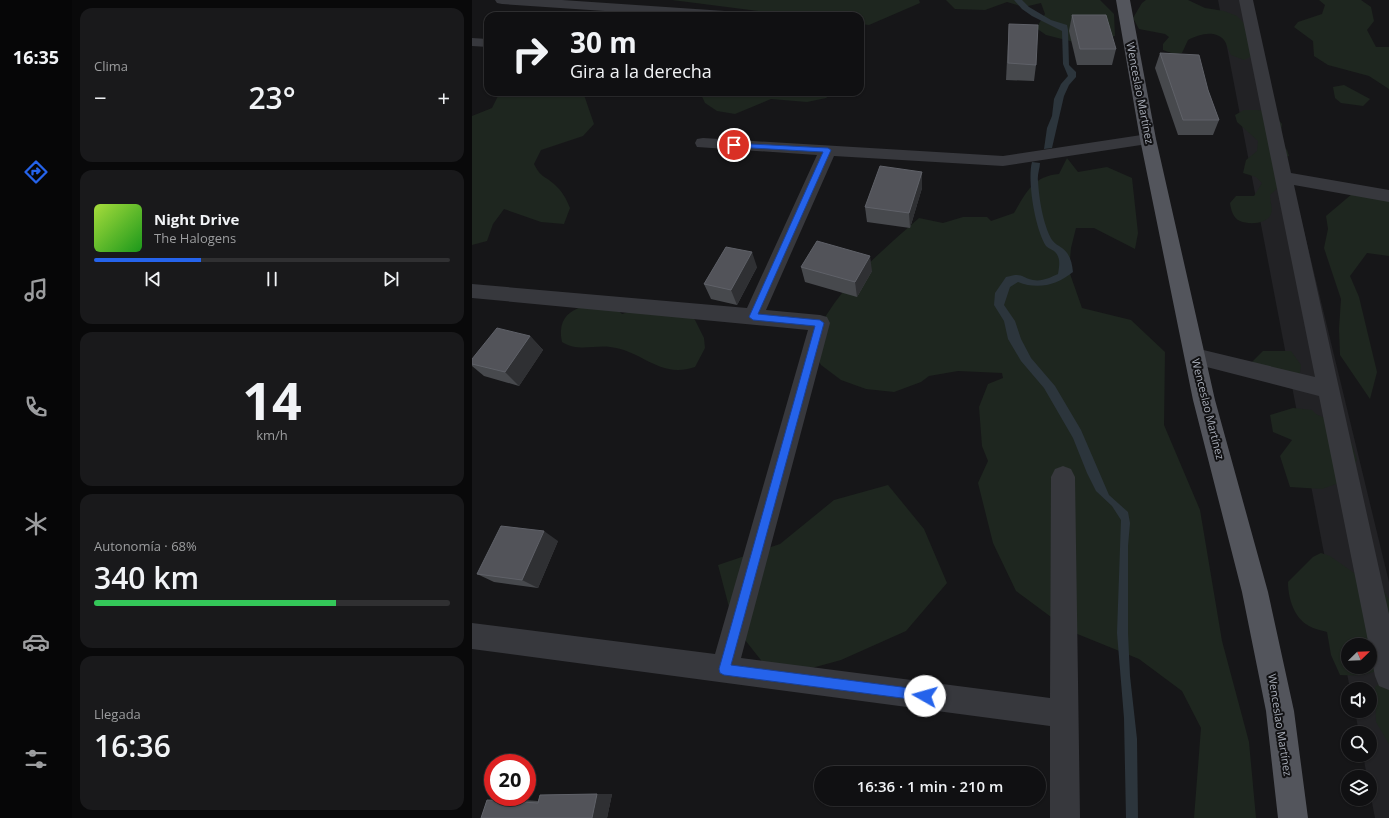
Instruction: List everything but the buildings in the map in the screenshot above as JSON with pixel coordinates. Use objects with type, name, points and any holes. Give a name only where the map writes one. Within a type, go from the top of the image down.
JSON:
[{"type":"main road","name":"Wenceslao Martínez","points":[[1122,0],[1148,139],[1204,400],[1257,600],[1280,711],[1294,818]]},
{"type":"street","points":[[502,0],[680,12]]},
{"type":"street","points":[[1246,0],[1389,676]]},
{"type":"street","points":[[472,42],[484,43]]},
{"type":"street","points":[[703,143],[1004,161],[1148,139]]},
{"type":"street","points":[[753,317],[828,150]]},
{"type":"street","points":[[1284,178],[1389,196]]},
{"type":"street","points":[[472,291],[820,323],[724,669]]},
{"type":"street","points":[[1195,356],[1328,389]]},
{"type":"street","points":[[1063,477],[1065,818]]},
{"type":"street","points":[[472,636],[1064,714]]},
{"type":"shaded area","points":[[672,0],[919,0],[920,3],[869,25],[864,24],[864,12],[765,12]]},
{"type":"shaded area","points":[[946,0],[1100,0],[1114,14],[1115,36],[1078,43],[1046,35],[1036,28],[1045,14],[1041,3],[1024,7],[1007,2],[985,10],[955,9]]},
{"type":"shaded area","points":[[1014,0],[1022,0],[1029,7],[1051,20],[1067,25],[1069,65],[1076,72],[1076,77],[1069,85],[1064,96],[1052,148],[1044,149],[1047,128],[1052,116],[1054,99],[1061,84],[1068,76],[1063,64],[1062,31],[1032,16],[1022,9]]},
{"type":"shaded area","points":[[1146,0],[1188,0],[1205,8],[1224,11],[1237,16],[1247,26],[1252,56],[1244,60],[1231,55],[1224,40],[1211,34],[1196,36],[1188,40],[1182,53],[1174,54],[1163,50],[1163,44],[1169,37],[1165,34],[1139,29],[1133,18],[1142,3]]},
{"type":"shaded area","points":[[1218,0],[1248,0],[1389,582],[1389,818],[1375,818],[1373,806],[1377,806],[1377,770],[1366,770],[1364,762],[1377,762],[1377,726],[1358,726],[1356,718],[1377,718],[1377,682],[1349,682],[1347,674],[1377,674],[1377,638],[1341,638],[1341,642]]},
{"type":"shaded area","points":[[1319,0],[1361,0],[1371,7],[1374,21],[1367,30],[1376,47],[1389,47],[1389,89],[1369,76],[1328,65],[1314,56],[1313,41],[1294,27],[1298,22],[1322,14],[1325,5]]},
{"type":"shaded area","points":[[1344,85],[1370,99],[1363,106],[1341,103],[1335,98],[1333,87]]},
{"type":"shaded area","points":[[498,96],[584,96],[594,124],[583,136],[541,150],[534,164],[536,169],[541,174],[559,189],[567,201],[570,208],[564,224],[541,222],[504,209],[493,224],[487,241],[472,245],[472,116],[492,108]]},
{"type":"shaded area","points":[[702,96],[828,96],[826,98],[807,102],[771,99],[735,114],[717,111],[705,103]]},
{"type":"shaded area","points":[[1244,110],[1266,111],[1278,119],[1282,124],[1280,142],[1287,150],[1289,156],[1282,158],[1282,184],[1270,195],[1272,212],[1266,220],[1257,223],[1248,223],[1238,220],[1233,214],[1230,203],[1236,196],[1254,196],[1262,183],[1256,177],[1243,173],[1246,160],[1257,151],[1258,141],[1237,122],[1235,115]]},
{"type":"shaded area","points":[[1067,158],[1078,172],[1107,167],[1132,178],[1138,233],[1135,249],[1094,228],[1076,228],[1071,248],[1069,271],[1082,308],[1131,320],[1165,352],[1164,425],[1200,510],[1222,641],[1249,742],[1256,818],[1194,818],[1201,728],[1182,691],[1139,659],[1070,631],[1016,591],[993,543],[978,483],[988,461],[982,446],[979,407],[988,384],[1003,378],[1002,373],[958,371],[929,376],[921,382],[894,392],[866,389],[841,380],[821,365],[811,347],[819,328],[843,292],[872,261],[919,218],[943,223],[963,217],[987,217],[991,221],[1014,213],[1031,187],[1043,178],[1050,175],[1059,174]]},
{"type":"shaded area","points":[[1032,162],[1040,163],[1038,176],[1040,203],[1046,227],[1052,240],[1065,250],[1069,256],[1073,272],[1054,283],[1047,285],[1033,286],[1018,282],[1010,287],[1004,305],[1015,321],[1021,339],[1031,358],[1055,386],[1081,430],[1109,495],[1128,512],[1130,523],[1128,546],[1128,633],[1130,676],[1137,739],[1138,818],[1126,818],[1124,718],[1117,633],[1121,520],[1112,506],[1096,491],[1073,438],[1044,388],[1021,361],[1008,339],[1004,321],[994,305],[995,293],[1006,277],[1019,275],[1033,280],[1040,280],[1058,274],[1058,255],[1046,246],[1035,217],[1031,192]]},
{"type":"shaded area","points":[[1352,194],[1389,198],[1389,256],[1367,253],[1350,276],[1359,297],[1377,372],[1370,399],[1340,355],[1339,329],[1341,299],[1324,248],[1328,229],[1326,216]]},
{"type":"shaded area","points":[[610,302],[622,314],[635,310],[687,313],[695,320],[704,338],[705,348],[695,367],[682,370],[671,369],[651,363],[621,349],[610,347],[574,347],[562,342],[561,331],[563,322],[567,315],[574,310],[591,304]]},
{"type":"shaded area","points":[[1263,351],[1291,351],[1301,365],[1299,380],[1251,363]]},
{"type":"shaded area","points":[[1293,408],[1312,410],[1316,414],[1346,428],[1357,459],[1350,479],[1322,489],[1290,487],[1280,456],[1292,440],[1273,432],[1270,415]]},
{"type":"shaded area","points":[[888,485],[924,529],[947,583],[906,631],[841,660],[775,678],[734,626],[718,565],[780,544],[834,500]]},
{"type":"shaded area","points":[[1321,553],[1330,556],[1357,575],[1379,584],[1389,599],[1389,660],[1377,670],[1377,638],[1341,638],[1341,674],[1367,674],[1340,675],[1331,655],[1327,632],[1309,626],[1299,618],[1291,601],[1288,582],[1313,557]]},
{"type":"shaded area","points":[[1389,675],[1389,744],[1376,722],[1377,685]]},
{"type":"route","points":[[734,145],[828,150],[753,317],[820,323],[724,669],[925,696]]}]
